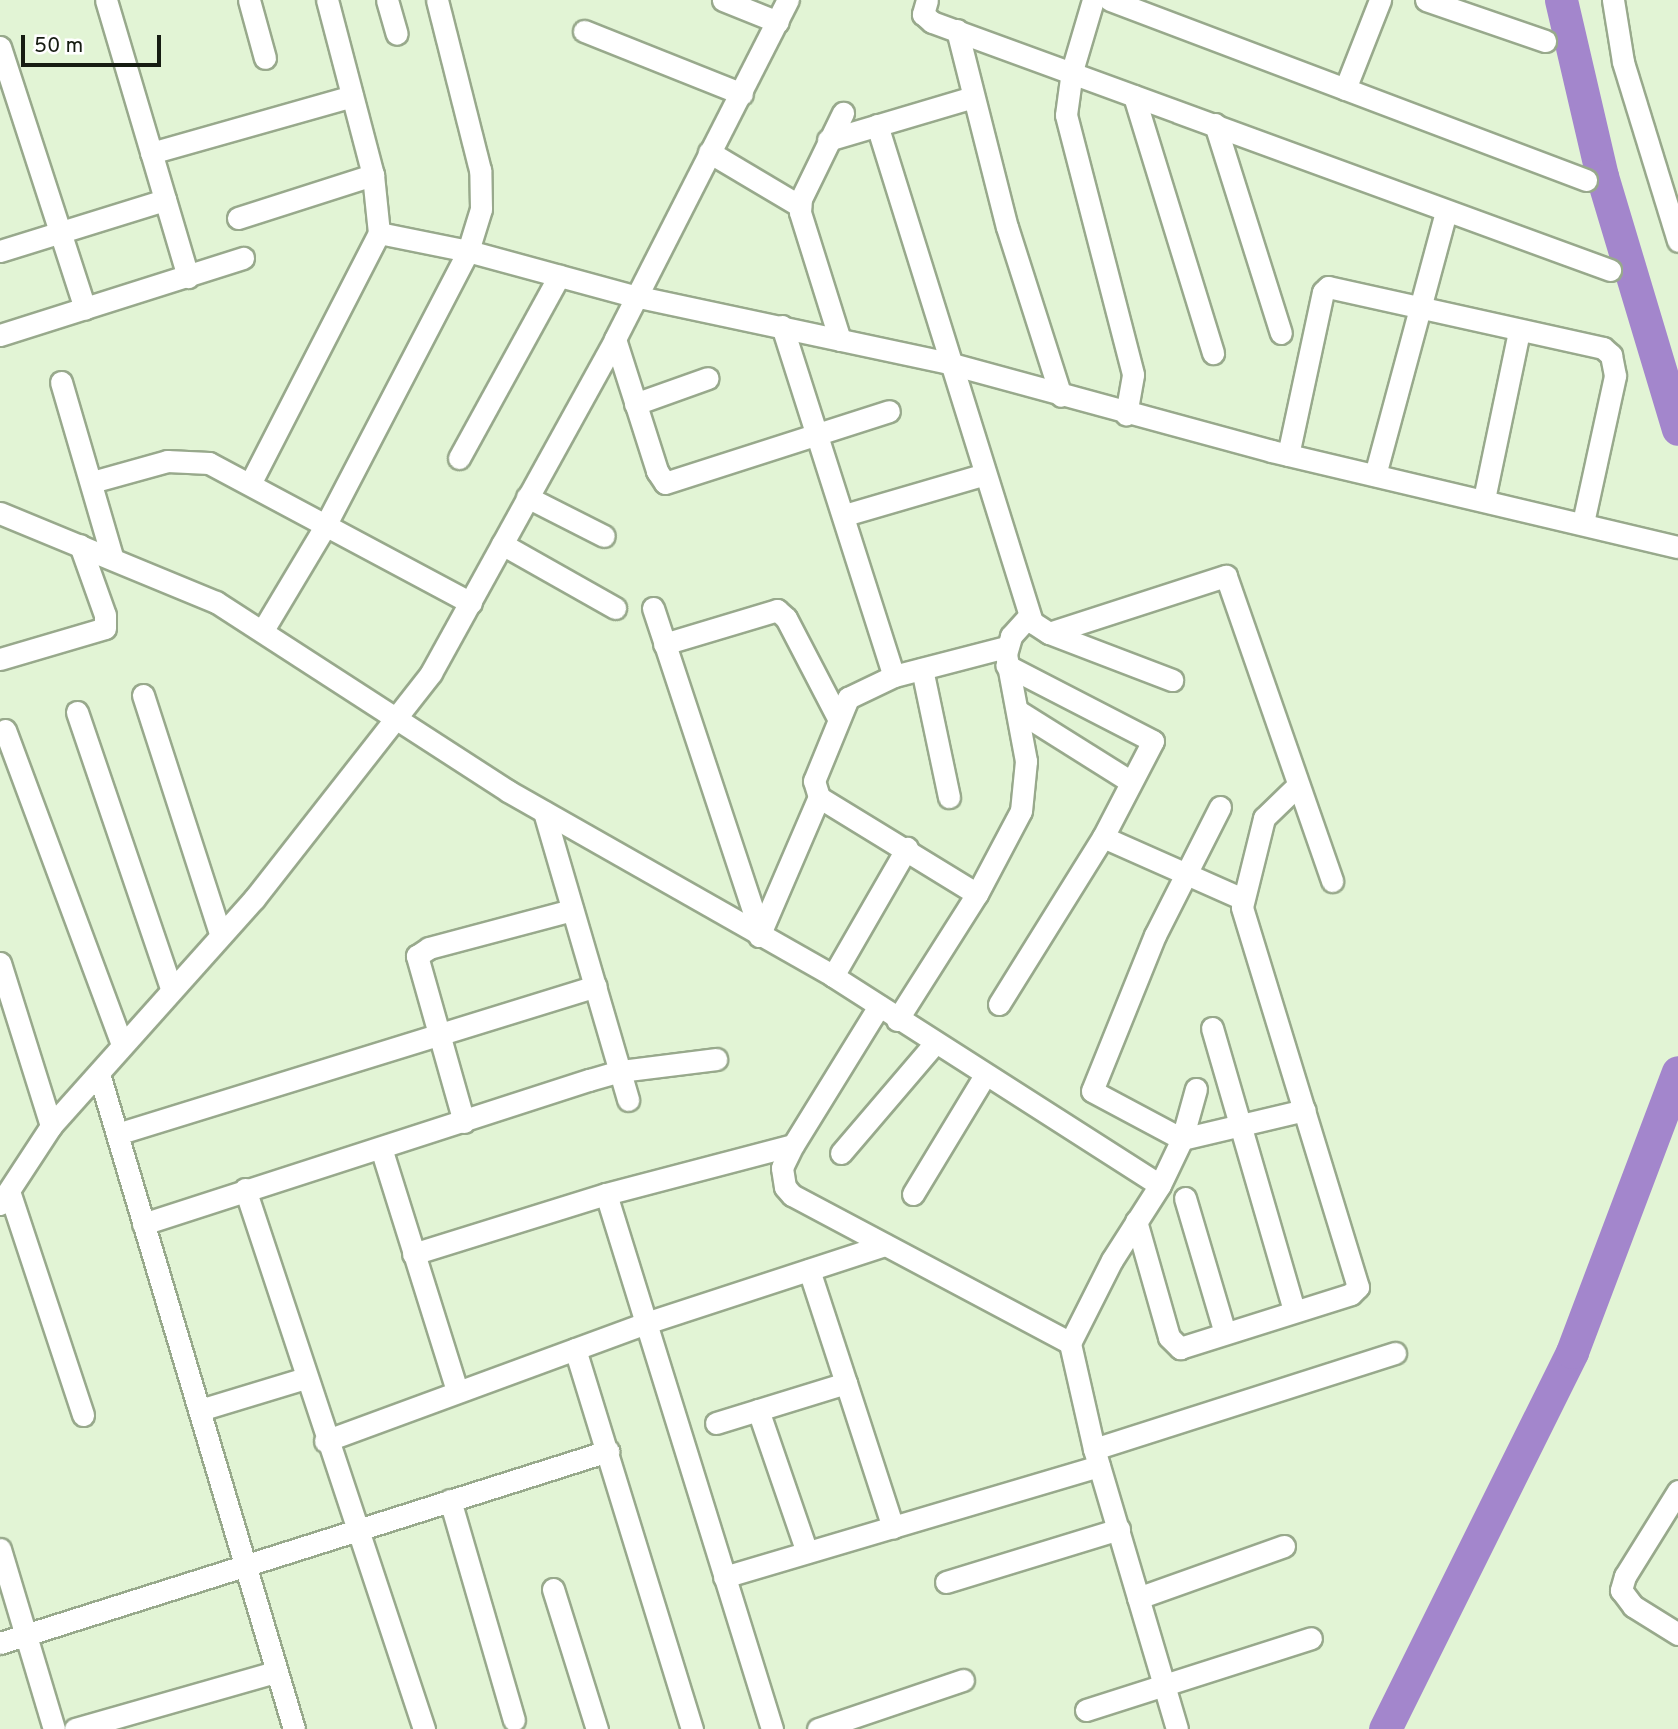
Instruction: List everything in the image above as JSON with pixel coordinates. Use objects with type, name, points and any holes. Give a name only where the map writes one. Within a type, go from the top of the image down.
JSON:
[{"type":"street","points":[[106,0],[188,277]]},
{"type":"street","points":[[249,0],[265,58]]},
{"type":"street","points":[[251,482],[379,233],[373,175],[327,0]]},
{"type":"street","points":[[387,0],[397,34]]},
{"type":"street","points":[[263,630],[324,528],[468,251],[481,209],[482,183],[437,0]]},
{"type":"street","points":[[723,0],[778,22]]},
{"type":"street","points":[[83,1415],[4,1197],[51,1126],[171,988],[254,899],[431,673],[615,339],[634,296],[742,94],[788,0]]},
{"type":"street","points":[[926,0],[925,19],[1610,270]]},
{"type":"street","points":[[1093,0],[1072,71],[1066,115],[1133,375],[1126,414]]},
{"type":"street","points":[[1110,0],[1586,180]]},
{"type":"street","points":[[1345,89],[1380,0]]},
{"type":"street","points":[[1426,0],[1545,41]]},
{"type":"street","points":[[1613,0],[1623,62],[1678,241]]},
{"type":"street","points":[[957,30],[1007,227],[1061,396]]},
{"type":"street","points":[[584,31],[742,94]]},
{"type":"street","points":[[0,47],[85,309]]},
{"type":"street","points":[[151,153],[352,96]]},
{"type":"street","points":[[1134,96],[1213,353]]},
{"type":"street","points":[[828,141],[974,97]]},
{"type":"street","points":[[840,340],[800,206],[843,113]]},
{"type":"street","points":[[1215,124],[1281,333]]},
{"type":"street","points":[[877,125],[948,363],[1030,616],[1049,633],[1172,680]]},
{"type":"street","points":[[709,152],[800,206]]},
{"type":"street","points":[[238,218],[373,175]]},
{"type":"street","points":[[0,251],[164,200]]},
{"type":"street","points":[[1375,475],[1417,309],[1446,212]]},
{"type":"street","points":[[379,233],[468,251],[634,296],[948,363],[1126,414],[1287,455],[1484,499],[1678,547]]},
{"type":"street","points":[[0,335],[243,258]]},
{"type":"street","points":[[458,458],[559,276]]},
{"type":"street","points":[[1287,455],[1324,289],[1334,287],[1417,309],[1603,348],[1616,365],[1583,523]]},
{"type":"street","points":[[782,327],[845,515],[894,677]]},
{"type":"street","points":[[1484,499],[1519,331]]},
{"type":"street","points":[[615,339],[635,404],[665,483],[890,411]]},
{"type":"street","points":[[635,404],[708,378]]},
{"type":"street","points":[[61,382],[112,556]]},
{"type":"street","points":[[92,482],[181,460],[209,463],[251,482],[324,528],[471,603]]},
{"type":"street","points":[[845,515],[985,474]]},
{"type":"street","points":[[527,497],[604,536]]},
{"type":"street","points":[[0,513],[190,587],[263,630],[544,812],[833,976],[897,1020],[1160,1185]]},
{"type":"street","points":[[0,659],[105,628],[105,615],[80,544]]},
{"type":"street","points":[[502,544],[615,608]]},
{"type":"street","points":[[1049,633],[1226,576],[1332,881]]},
{"type":"street","points":[[653,608],[759,934]]},
{"type":"street","points":[[664,644],[777,610],[786,618],[837,716]]},
{"type":"street","points":[[897,1020],[977,894],[1014,826],[1025,796],[1026,761],[1006,656],[1030,616]]},
{"type":"street","points":[[759,934],[818,797],[814,781],[837,716],[848,698],[894,677],[922,669],[1006,656],[1151,736],[1153,744],[1103,837],[999,1004]]},
{"type":"street","points":[[922,669],[949,797]]},
{"type":"street","points":[[144,695],[220,934]]},
{"type":"street","points":[[1018,711],[1132,782]]},
{"type":"street","points":[[77,712],[171,988]]},
{"type":"street","points":[[5,730],[122,1045]]},
{"type":"street","points":[[1136,1221],[1172,1343],[1186,1347],[1351,1294],[1358,1287],[1243,915],[1243,900],[1264,818],[1297,786]]},
{"type":"street","points":[[818,797],[907,848],[977,894]]},
{"type":"street","points":[[1220,807],[1184,872],[1092,1085],[1099,1098],[1182,1139],[1305,1110]]},
{"type":"street","points":[[544,812],[628,1100]]},
{"type":"street","points":[[1103,837],[1243,900]]},
{"type":"street","points":[[833,976],[907,848]]},
{"type":"street","points":[[464,1122],[418,962],[422,951],[572,910]]},
{"type":"street","points":[[0,963],[51,1126]]},
{"type":"street","points":[[117,1134],[596,986]]},
{"type":"street","points":[[879,1006],[793,1145],[782,1168],[785,1187],[792,1195],[1070,1343]]},
{"type":"street","points":[[1212,1028],[1293,1311]]},
{"type":"street","points":[[841,1153],[935,1043]]},
{"type":"street","points":[[142,1224],[620,1071],[716,1059]]},
{"type":"street","points":[[99,1074],[142,1224],[247,1565],[275,1672],[295,1729]]},
{"type":"street","points":[[913,1194],[985,1075]]},
{"type":"street","points":[[1177,1729],[1097,1458],[1070,1343],[1136,1221],[1160,1185],[1182,1139],[1196,1089]]},
{"type":"street","points":[[413,1254],[606,1194],[793,1145]]},
{"type":"street","points":[[381,1148],[457,1391]]},
{"type":"street","points":[[245,1189],[325,1441],[424,1729]]},
{"type":"street","points":[[606,1194],[772,1729]]},
{"type":"street","points":[[1185,1198],[1225,1333]]},
{"type":"street","points":[[325,1441],[646,1323],[885,1245]]},
{"type":"street","points":[[809,1270],[893,1528]]},
{"type":"street","points":[[575,1349],[692,1729]]},
{"type":"street","points":[[724,1577],[893,1528],[1395,1353]]},
{"type":"street","points":[[200,1410],[305,1378]]},
{"type":"street","points":[[716,1423],[846,1383]]},
{"type":"street","points":[[758,1410],[807,1552]]},
{"type":"street","points":[[0,1643],[608,1451]]},
{"type":"street","points":[[1678,1491],[1625,1576],[1621,1590],[1633,1606],[1678,1634]]},
{"type":"street","points":[[450,1500],[514,1720]]},
{"type":"street","points":[[946,1582],[1119,1529]]},
{"type":"street","points":[[1138,1598],[1284,1546]]},
{"type":"street","points":[[0,1549],[54,1729]]},
{"type":"street","points":[[553,1589],[597,1729]]},
{"type":"street","points":[[1086,1710],[1311,1638]]},
{"type":"street","points":[[75,1729],[275,1672]]},
{"type":"street","points":[[818,1729],[963,1680]]},
{"type":"waterway","points":[[1561,0],[1602,176],[1678,429]]},
{"type":"waterway","points":[[1385,1729],[1572,1352],[1678,1072]]}]
